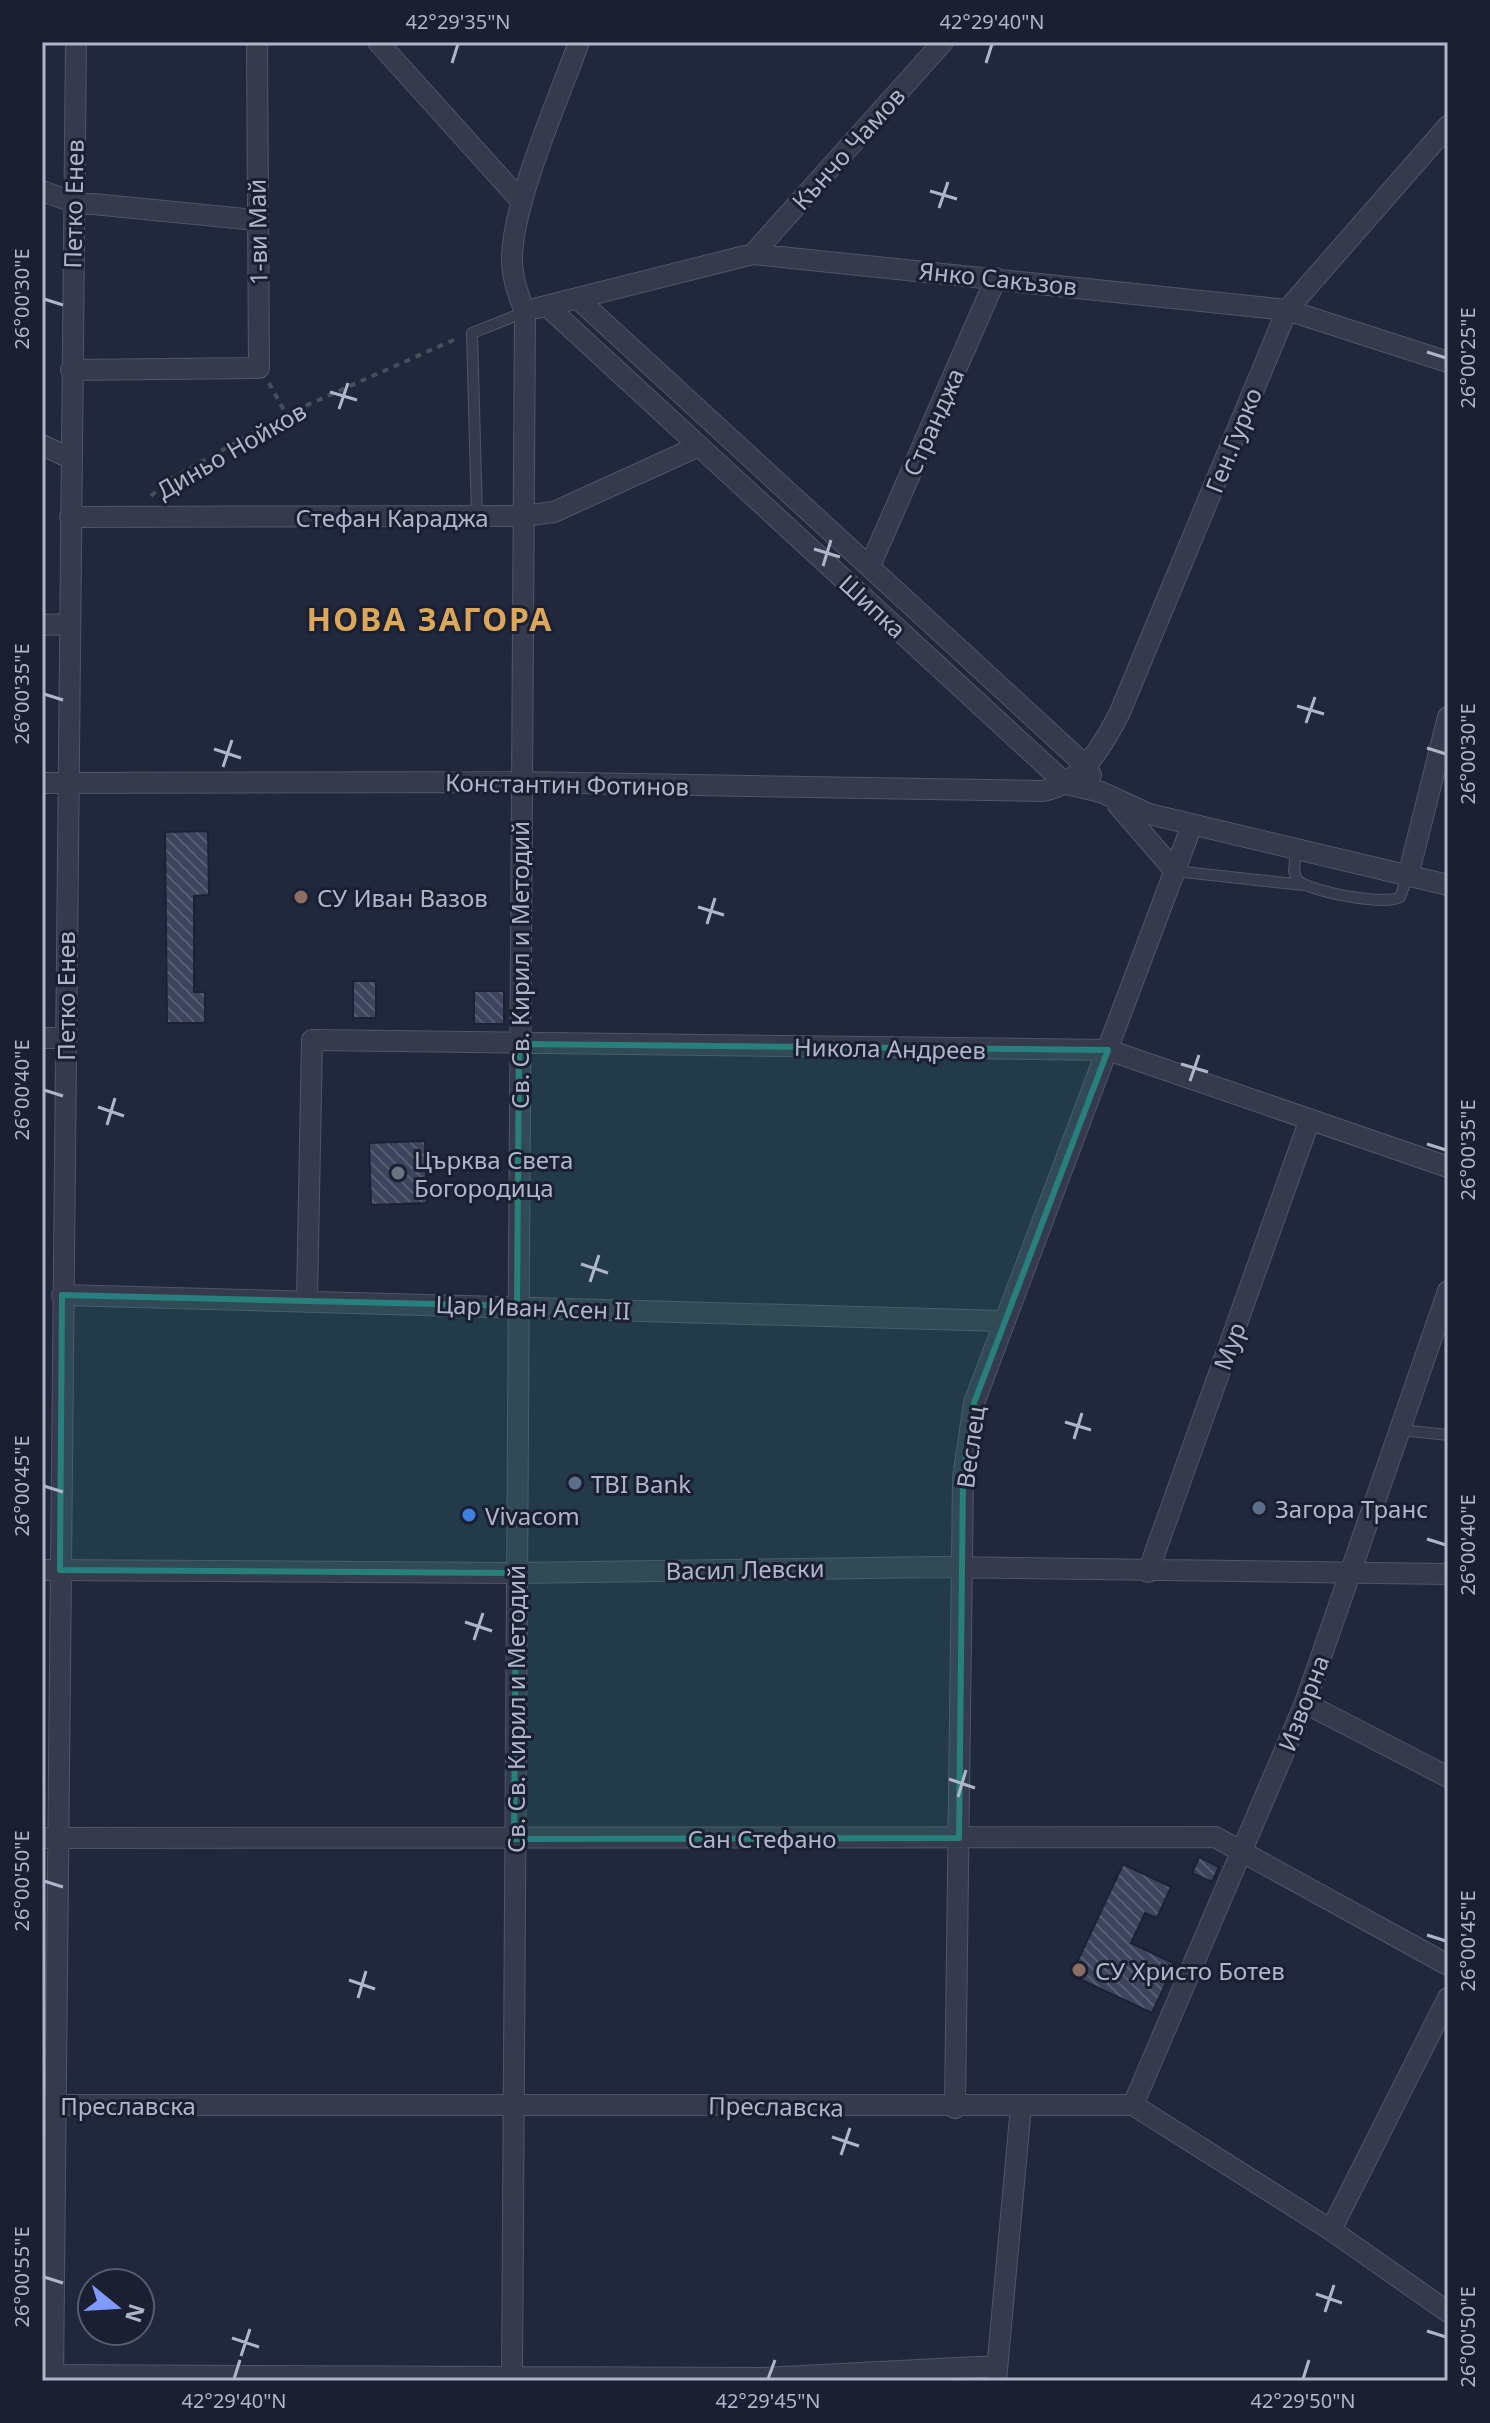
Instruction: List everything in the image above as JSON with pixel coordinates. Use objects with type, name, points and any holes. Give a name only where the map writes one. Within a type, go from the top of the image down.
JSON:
[{"type":"street","name":"Петко Енев","points":[[49,2377],[52,1437],[62,1295],[76,42]]},
{"type":"street","name":"1-ви Май","points":[[257,42],[259,368]]},
{"type":"street","points":[[378,42],[522,202]]},
{"type":"street","name":"Св. Св. Кирил и Методий","points":[[511,2378],[525,312],[516,287],[512,259],[522,202],[579,42]]},
{"type":"street","name":"Кънчо Чамов","points":[[753,254],[943,42]]},
{"type":"street","name":"Ген.Гурко","points":[[1066,784],[1085,765],[1120,712],[1287,310],[1448,126]]},
{"type":"street","points":[[42,191],[73,202],[256,220]]},
{"type":"street","name":"Янко Сакъзов","points":[[547,306],[753,254],[1287,310],[1448,362]]},
{"type":"street","name":"Странджа","points":[[870,566],[996,278]]},
{"type":"street","name":"Шипка","points":[[577,298],[1085,765],[1107,796]]},
{"type":"street","points":[[525,312],[547,306]]},
{"type":"street","name":"Шипка","points":[[547,306],[1066,784],[1107,796],[1138,811],[1448,885]]},
{"type":"street","points":[[71,370],[259,368]]},
{"type":"street","points":[[42,445],[70,458]]},
{"type":"street","name":"Стефан Караджа","points":[[70,517],[523,516],[554,512],[699,446]]},
{"type":"street","points":[[42,625],[68,624]]},
{"type":"street","points":[[1408,876],[1448,717]]},
{"type":"street","name":"Константин Фотинов","points":[[42,783],[520,782],[1031,791],[1066,784]]},
{"type":"street","points":[[1107,796],[1175,871]]},
{"type":"street","name":"Веслец","points":[[955,2108],[963,1478],[974,1403],[1192,825]]},
{"type":"street","points":[[42,1038],[65,1038]]},
{"type":"street","name":"Никола Андреев","points":[[307,1299],[312,1040],[1108,1050],[1448,1167]]},
{"type":"street","name":"Мур","points":[[1148,1572],[1310,1119]]},
{"type":"street","name":"Изворна","points":[[1133,2105],[1305,1703],[1448,1291]]},
{"type":"street","name":"Цар Иван Асен II","points":[[62,1295],[307,1299],[1003,1321]]},
{"type":"street","name":"Васил Левски","points":[[51,1570],[516,1573],[962,1567],[1448,1574]]},
{"type":"street","points":[[1305,1703],[1448,1777]]},
{"type":"street","name":"Сан Стефано","points":[[50,1838],[1215,1837],[1226,1840],[1242,1853],[1448,1965]]},
{"type":"street","points":[[1331,2230],[1442,2024],[1448,1998]]},
{"type":"street","name":"Преславска","points":[[48,2105],[512,2104],[955,2108],[1133,2105]]},
{"type":"street","points":[[1133,2105],[1331,2230],[1448,2312]]},
{"type":"street","points":[[49,2377],[762,2380],[997,2374],[1021,2106]]},
{"type":"lane","points":[[477,517],[472,333],[525,312]]},
{"type":"lane","points":[[1296,850],[1294,871],[1303,885]]},
{"type":"lane","points":[[1175,871],[1303,885],[1388,902],[1400,897],[1408,876]]},
{"type":"lane","points":[[1401,1430],[1448,1435]]},
{"type":"path","name":"Диньо Нойков","points":[[128,517],[167,481],[287,414],[472,333]]},
{"type":"path","points":[[259,368],[287,414]]},
{"type":"highlighted area","points":[[519,1044],[1108,1050],[974,1403],[963,1478],[959,1838],[514,1839],[516,1573],[60,1570],[62,1295],[517,1306]]},
{"type":"building","points":[[208,831],[209,895],[194,896],[194,992],[205,992],[205,1023],[167,1023],[165,832]]},
{"type":"building","points":[[353,981],[376,981],[376,1018],[353,1018]]},
{"type":"building","points":[[474,991],[504,991],[504,1024],[474,1024]]},
{"type":"building","name":"Църква Света Богородица","points":[[425,1141],[427,1203],[371,1205],[369,1143]]},
{"type":"building","points":[[1199,1857],[1219,1867],[1212,1882],[1192,1873]]},
{"type":"building","points":[[1123,1864],[1171,1887],[1157,1918],[1145,1913],[1131,1943],[1175,1964],[1152,2013],[1071,1975]]},
{"type":"place","name":"СУ Иван Вазов","points":[[301,897]]},
{"type":"place","name":"Църква Света Богородица","points":[[398,1173]]},
{"type":"place","name":"TBI Bank","points":[[575,1483]]},
{"type":"place","name":"Загора Транс","points":[[1259,1508]]},
{"type":"place","name":"Vivacom","points":[[469,1515]]},
{"type":"place","name":"СУ Христо Ботев","points":[[1079,1970]]},
{"type":"district","name":"НОВА ЗАГОРА","points":[[430,618]]}]
